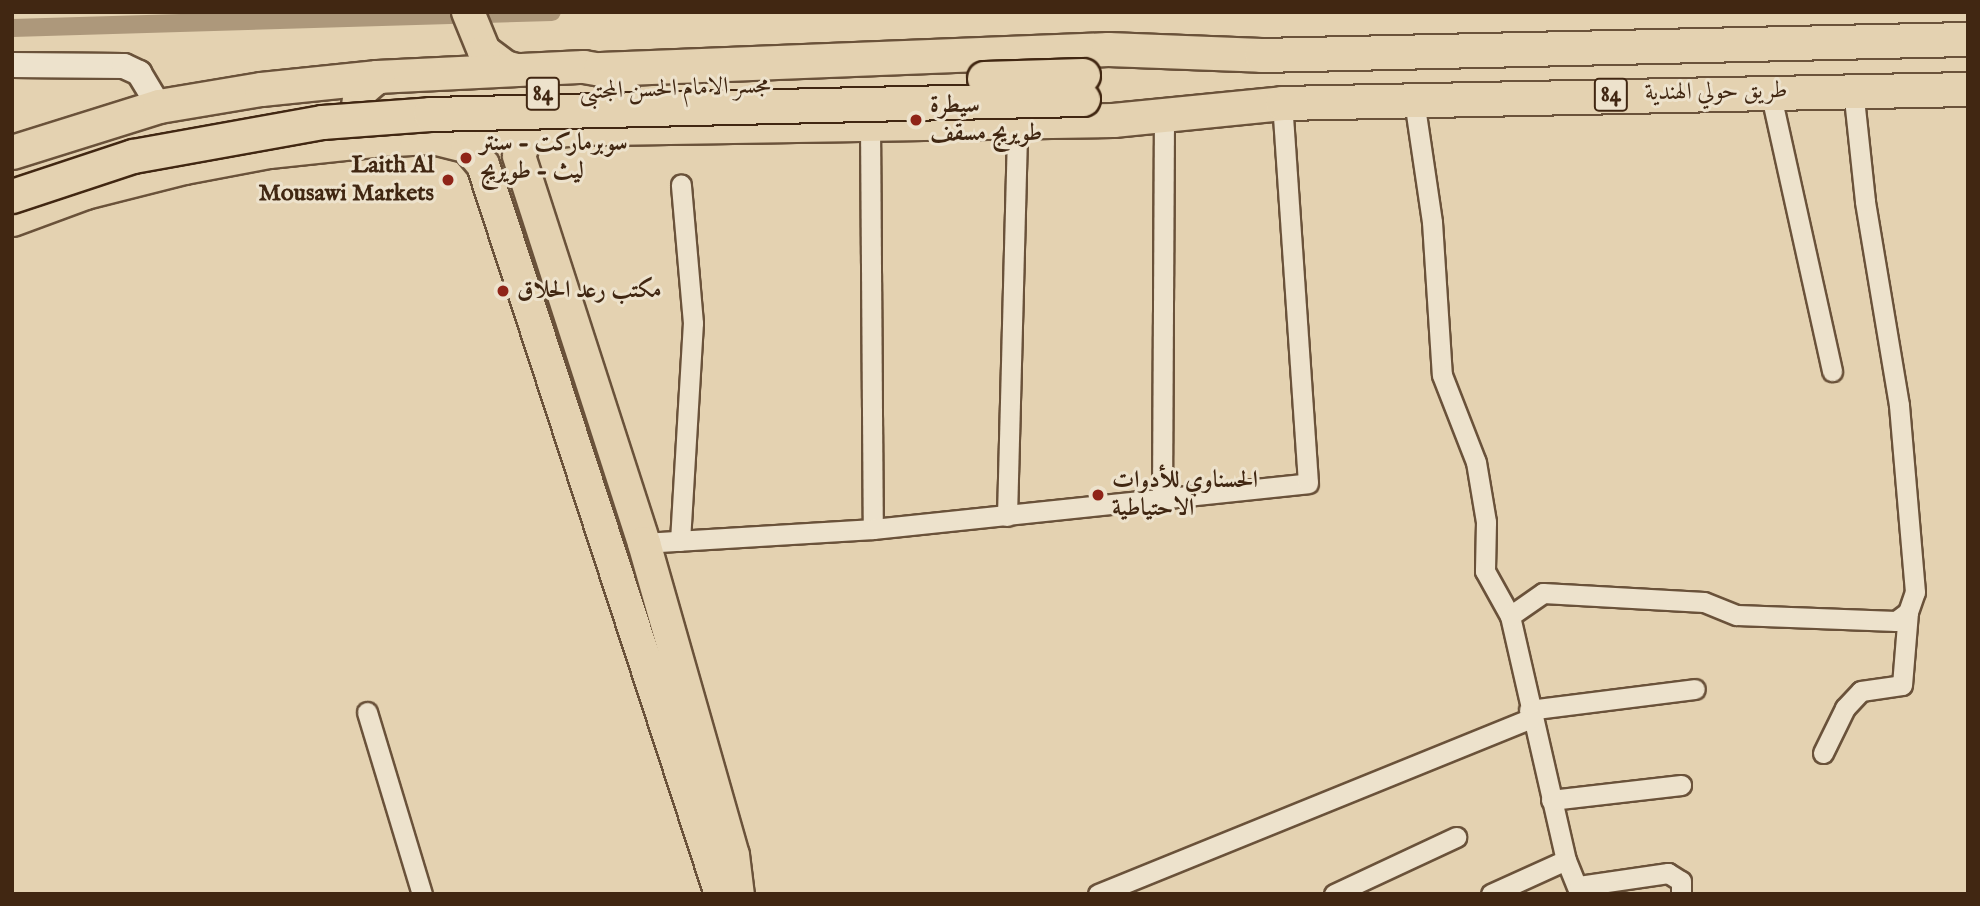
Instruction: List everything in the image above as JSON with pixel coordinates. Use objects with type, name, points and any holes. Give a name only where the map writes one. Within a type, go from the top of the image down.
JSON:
[{"type":"highway","name":"طريق حولي الهندية","points":[[1261,55],[1968,39]]},
{"type":"highway","points":[[600,69],[1108,49],[1261,55]]},
{"type":"highway","name":"مجسر الامام الحسن المجتبى","points":[[12,196],[133,156],[322,121],[430,114],[1083,87],[1261,55]]},
{"type":"highway","points":[[656,67],[640,81],[636,103],[643,116],[662,128]]},
{"type":"highway","points":[[12,152],[159,106],[377,77]]},
{"type":"highway","points":[[326,82],[342,92],[349,111],[344,131],[327,143]]},
{"type":"highway","name":"مجسر الامام الحسن المجتبى","points":[[12,176],[164,128],[317,105],[427,97],[1083,87],[1268,104]]},
{"type":"highway","name":"طريق حولي الهندية","points":[[1268,104],[1853,89],[1968,89]]},
{"type":"highway","points":[[605,128],[1113,120],[1268,104]]},
{"type":"highway","points":[[12,219],[139,177],[327,143],[384,139]]},
{"type":"main road","points":[[449,12],[496,62],[517,70]]},
{"type":"main road","points":[[433,73],[451,65],[468,33]]},
{"type":"main road","points":[[600,69],[617,80],[624,99],[618,118],[605,128],[384,139],[363,126],[357,113],[360,92],[377,77],[600,69]]},
{"type":"main road","points":[[544,133],[526,138],[519,156],[644,543],[733,855],[738,894]]},
{"type":"main road","points":[[433,138],[468,147],[483,165],[721,894]]},
{"type":"main road","points":[[733,855],[751,894]]},
{"type":"street","points":[[12,65],[124,66],[139,73],[159,106]]},
{"type":"street","points":[[1823,753],[1845,708],[1861,691],[1902,685],[1908,612],[1915,592],[1899,405],[1865,201],[1853,89]]},
{"type":"street","points":[[1770,91],[1832,371]]},
{"type":"street","points":[[1414,100],[1432,222],[1442,374],[1476,461],[1486,522],[1485,571],[1510,615],[1529,714],[1566,860],[1580,890],[1668,873],[1681,881],[1681,894]]},
{"type":"street","points":[[644,543],[873,529],[1308,483],[1268,104]]},
{"type":"street","points":[[1162,498],[1164,113]]},
{"type":"street","points":[[1007,516],[1017,122]]},
{"type":"street","points":[[870,124],[873,529]]},
{"type":"street","points":[[680,541],[693,323],[681,184]]},
{"type":"street","points":[[1510,615],[1543,593],[1704,602],[1737,615],[1896,621],[1908,612]]},
{"type":"street","points":[[1098,894],[1529,714],[1695,689]]},
{"type":"street","points":[[367,712],[422,894]]},
{"type":"street","points":[[1551,800],[1681,785]]},
{"type":"street","points":[[1334,894],[1457,837]]},
{"type":"street","points":[[1491,894],[1566,860]]},
{"type":"waterway","points":[[12,28],[552,12]]},
{"type":"place","name":"سيطرة طويريج مسقف","points":[[916,120]]},
{"type":"place","name":"سوبرماركت - سنتر ليث - طويريج","points":[[466,158]]},
{"type":"place","name":"Laith Al Mousawi Markets","points":[[448,180]]},
{"type":"place","name":"مكتب رعد الحلاق","points":[[503,291]]},
{"type":"place","name":"الحسناوي للأدوات الاحتياطية","points":[[1098,495]]}]
